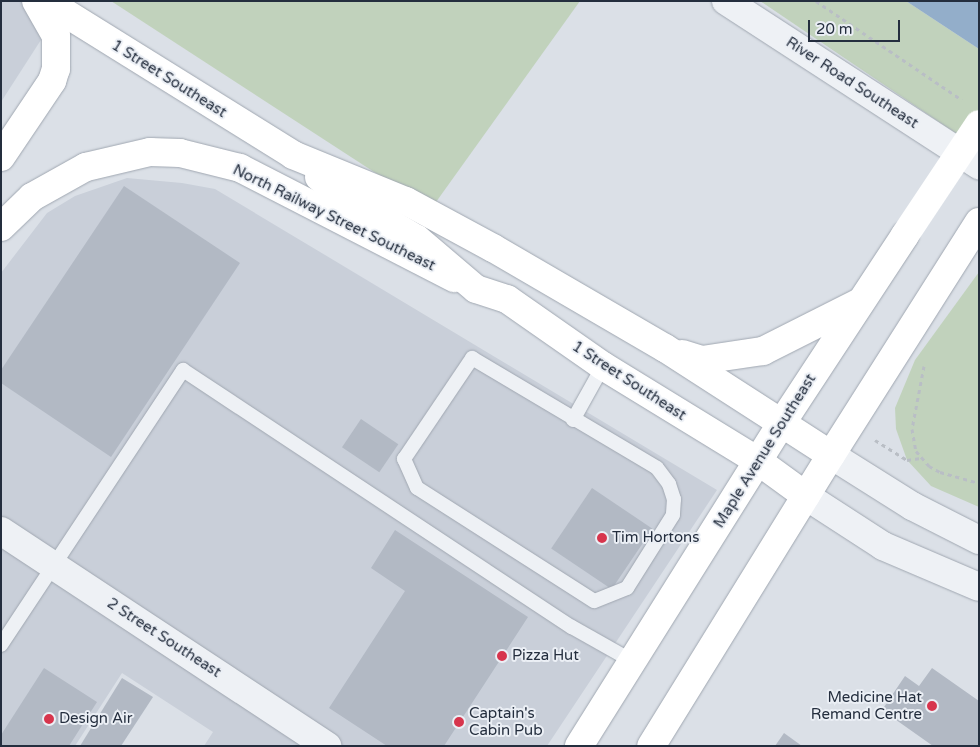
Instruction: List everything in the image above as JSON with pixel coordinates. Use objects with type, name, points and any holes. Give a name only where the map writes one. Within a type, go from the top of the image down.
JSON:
[{"type":"main road","points":[[1,157],[52,81],[56,69],[56,36],[36,1]]},
{"type":"main road","name":"1 Street Southeast","points":[[46,1],[293,155],[333,189],[417,239],[476,289],[507,299],[603,366],[758,461],[806,496]]},
{"type":"main road","name":"Maple Avenue Southeast","points":[[579,746],[858,303],[906,235],[975,115]]},
{"type":"main road","name":"North Railway Street Southeast","points":[[1,227],[32,197],[86,168],[150,152],[180,153],[240,168],[476,289]]},
{"type":"main road","name":"1 Street Southeast","points":[[293,155],[406,201],[665,348],[783,421],[831,455]]},
{"type":"main road","points":[[651,746],[850,424],[979,222]]},
{"type":"main road","points":[[665,348],[702,360],[763,351],[858,303]]},
{"type":"street","name":"River Road Southeast","points":[[726,1],[979,165]]},
{"type":"street","name":"1 Street Southeast","points":[[831,455],[912,506],[979,540]]},
{"type":"street","name":"1 Street Southeast","points":[[806,496],[883,546],[979,587]]},
{"type":"street","name":"2 Street Southeast","points":[[1,531],[327,746]]},
{"type":"lane","points":[[472,358],[573,420],[657,468],[669,484],[674,499],[673,515],[627,588],[594,601],[417,488],[404,459],[472,358]]},
{"type":"lane","points":[[573,420],[603,366]]},
{"type":"lane","points":[[1,645],[183,370],[564,621],[632,661]]},
{"type":"path","points":[[816,1],[975,115]]},
{"type":"path","points":[[925,364],[912,429],[916,451],[921,458],[940,472],[979,483]]},
{"type":"path","points":[[850,424],[907,460],[921,458]]},
{"type":"shaded area","points":[[1,1],[66,1],[1,102]]},
{"type":"shaded area","points":[[127,178],[182,183],[215,189],[717,490],[547,746],[204,746],[213,732],[122,673],[75,746],[1,746],[1,273],[47,213],[75,196]]},
{"type":"green space","points":[[111,1],[580,1],[431,209]]},
{"type":"green space","points":[[760,1],[906,1],[979,49],[979,149]]},
{"type":"green space","points":[[979,272],[979,507],[931,486],[907,460],[896,429],[895,408],[915,360]]},
{"type":"water","points":[[906,1],[979,1],[979,49]]},
{"type":"building","points":[[124,186],[240,263],[111,457],[1,383],[1,370]]},
{"type":"building","points":[[361,419],[398,444],[379,472],[342,447]]},
{"type":"building","name":"Tim Hortons","points":[[592,488],[653,529],[612,589],[551,549]]},
{"type":"building","points":[[395,530],[528,617],[444,746],[387,746],[329,708],[405,591],[371,568]]},
{"type":"building","name":"Design Air","points":[[44,668],[97,702],[69,746],[1,746],[1,735]]},
{"type":"building","name":"Medicine Hat Remand Centre","points":[[932,668],[979,701],[979,746],[933,746],[882,710],[905,676],[919,686]]},
{"type":"building","points":[[122,678],[153,697],[121,746],[80,746]]},
{"type":"building","name":"Medicine Hat Remand Centre","points":[[784,733],[802,746],[775,746]]},
{"type":"place","name":"Tim Hortons","points":[[602,538]]},
{"type":"place","name":"Pizza Hut","points":[[502,656]]},
{"type":"place","name":"Medicine Hat Remand Centre","points":[[932,706]]},
{"type":"place","name":"Design Air","points":[[49,719]]},
{"type":"place","name":"Captain's Cabin Pub","points":[[459,722]]}]
